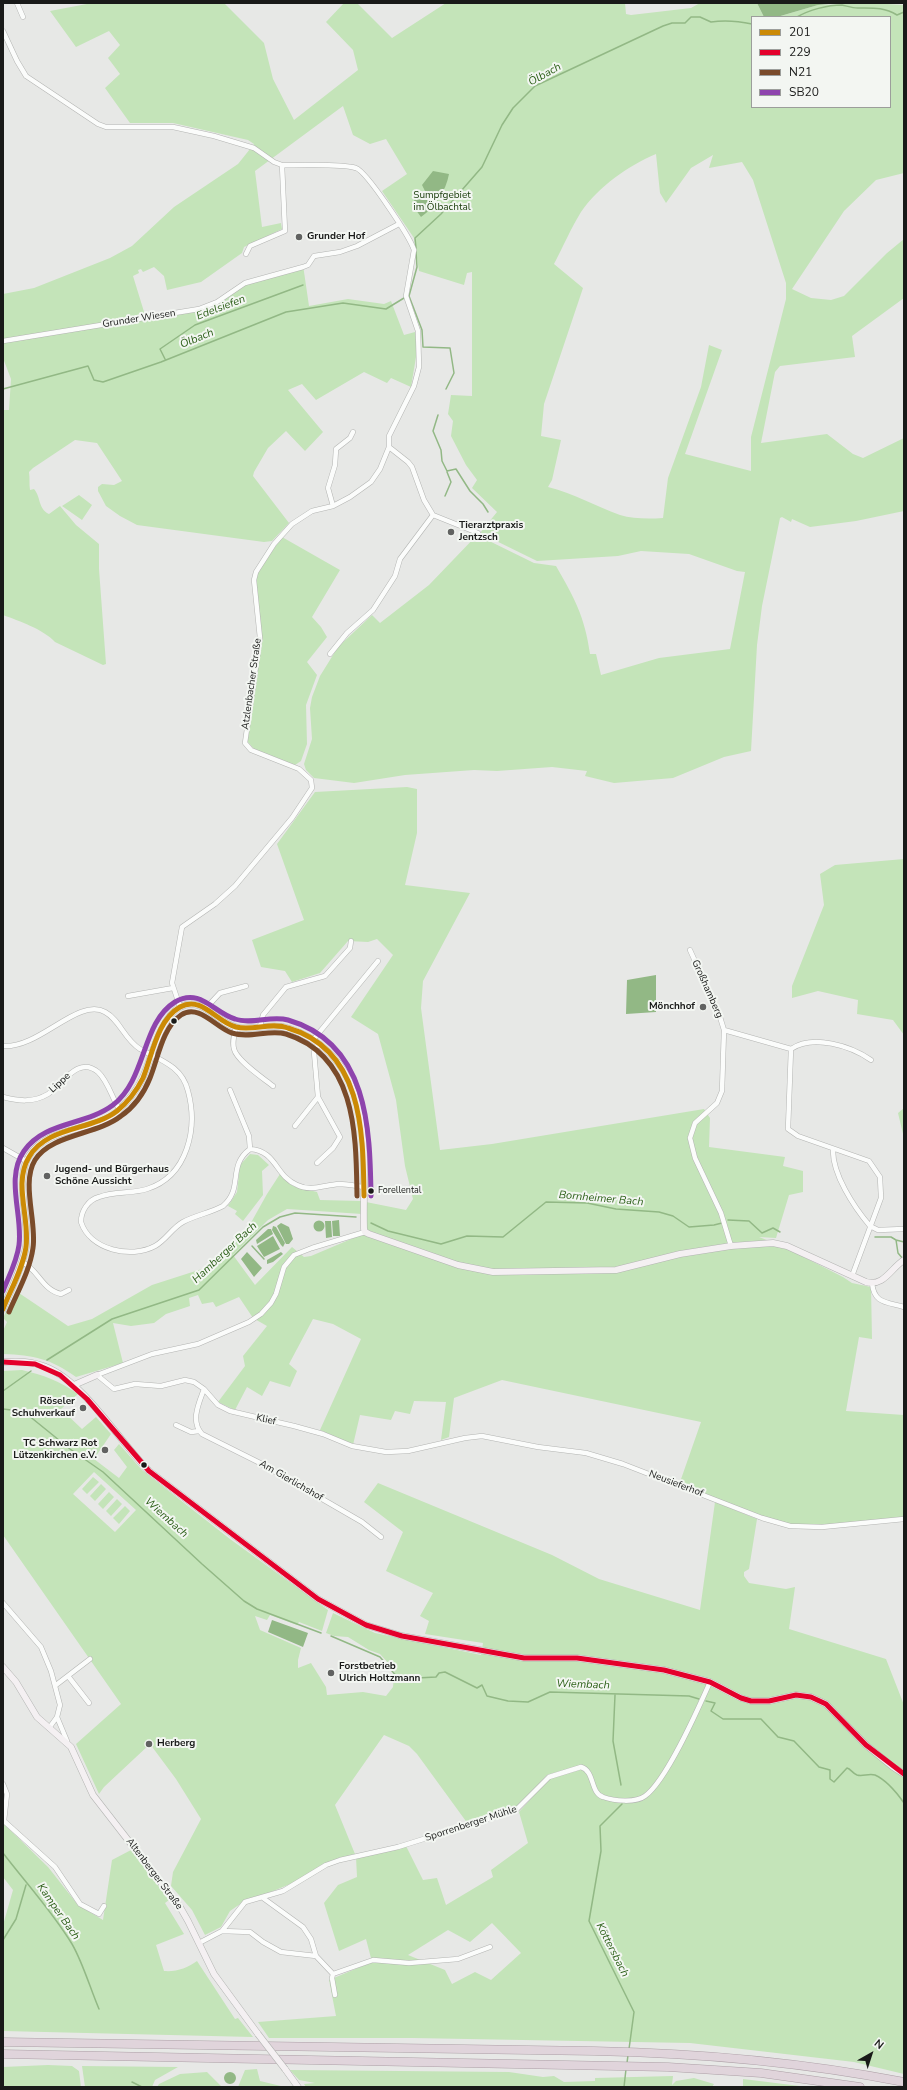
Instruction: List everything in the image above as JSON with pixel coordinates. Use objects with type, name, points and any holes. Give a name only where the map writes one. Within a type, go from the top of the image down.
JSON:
[{"type":"highway","points":[[3,2042],[594,2051],[692,2054],[816,2066],[904,2082]]},
{"type":"highway","points":[[3,2054],[692,2068],[761,2073],[860,2087]]},
{"type":"main road","points":[[3,1309],[22,1262],[26,1246],[27,1231],[22,1180],[26,1161],[34,1149],[46,1140],[65,1131],[96,1123],[119,1109],[142,1079],[168,1018],[180,1007],[196,1004],[206,1008],[224,1022],[236,1027],[282,1026],[313,1040],[330,1052],[343,1070],[358,1103],[363,1138],[365,1232],[458,1265],[493,1272],[616,1270],[680,1254],[766,1242],[779,1243],[852,1276],[872,1283],[884,1279],[903,1261]]},
{"type":"main road","points":[[3,1362],[28,1362],[42,1365],[74,1385],[149,1471],[318,1599],[355,1620],[384,1631],[524,1658],[577,1658],[621,1663],[676,1673],[710,1682],[741,1698],[751,1701],[770,1701],[796,1695],[804,1695],[819,1700],[832,1710],[866,1745],[904,1774]]},
{"type":"main road","points":[[74,1385],[97,1375]]},
{"type":"main road","name":"Altenberger Straße","points":[[3,1667],[16,1682],[36,1716],[68,1743],[74,1752],[93,1795],[180,1907],[214,1974],[298,2087]]},
{"type":"street","points":[[17,3],[23,17]]},
{"type":"street","name":"Atzlenbacher Straße","points":[[3,31],[5,42],[26,76],[98,124],[106,127],[173,127],[214,136],[254,148],[274,162],[282,164],[356,169],[370,181],[399,224],[414,250],[406,296],[418,331],[419,367],[414,386],[389,436],[389,446],[377,476],[360,491],[333,506],[312,511],[292,524],[274,544],[256,572],[254,580],[260,638],[245,738],[246,746],[254,751],[299,769],[309,777],[312,783],[312,788],[294,816],[247,873],[215,904],[182,927],[174,969],[173,988]]},
{"type":"street","points":[[246,254],[250,246],[285,230],[282,164]]},
{"type":"street","name":"Grunder Wiesen","points":[[3,341],[199,308],[217,302],[245,283],[303,267],[308,265],[314,256],[340,252],[357,246],[399,224]]},
{"type":"street","points":[[333,506],[328,488],[336,465],[336,449],[350,438],[353,432]]},
{"type":"street","points":[[389,446],[412,467],[424,500],[433,515],[478,533]]},
{"type":"street","points":[[330,654],[347,633],[373,610],[395,576],[400,559],[433,515]]},
{"type":"street","points":[[260,1026],[263,1015],[286,987],[325,976],[350,948],[351,941]]},
{"type":"street","name":"Großhamberg","points":[[690,950],[720,1017],[724,1030],[728,1030],[740,1036],[791,1049]]},
{"type":"street","points":[[313,1040],[378,961]]},
{"type":"street","points":[[206,1008],[220,993],[246,986]]},
{"type":"street","points":[[128,996],[173,988],[180,1007]]},
{"type":"street","points":[[3,1046],[24,1044],[82,1011],[99,1010],[111,1016],[132,1044],[172,1065],[184,1080],[193,1115],[189,1146],[178,1165],[160,1183],[141,1191],[97,1197],[84,1209],[81,1219],[82,1226],[90,1236],[113,1249],[126,1252],[145,1250],[153,1246],[182,1223],[215,1211],[228,1202],[234,1190],[238,1162],[243,1154],[250,1149],[265,1152],[288,1179],[302,1188],[316,1188],[345,1184],[364,1188]]},
{"type":"street","points":[[236,1027],[233,1041],[234,1051],[239,1059],[273,1086]]},
{"type":"street","points":[[724,1030],[722,1091],[717,1103],[695,1123],[690,1138],[695,1158],[721,1213],[731,1246]]},
{"type":"street","points":[[852,1276],[881,1198],[882,1188],[878,1172],[869,1161],[798,1136],[788,1129],[791,1049],[797,1045],[815,1042],[852,1051],[871,1060]]},
{"type":"street","points":[[317,1163],[333,1148],[340,1137],[339,1132],[318,1097],[314,1052],[319,1044]]},
{"type":"street","name":"Lippe","points":[[3,1097],[23,1101],[44,1096],[56,1088],[77,1068],[84,1066],[93,1068],[102,1077],[119,1109]]},
{"type":"street","points":[[230,1090],[249,1136],[250,1149]]},
{"type":"street","points":[[295,1126],[318,1097]]},
{"type":"street","points":[[3,1148],[26,1161]]},
{"type":"street","points":[[833,1148],[832,1158],[837,1175],[870,1226],[878,1230],[904,1229]]},
{"type":"street","points":[[97,1375],[152,1354],[198,1344],[249,1322],[261,1314],[271,1303],[276,1294],[284,1267],[294,1255],[365,1232]]},
{"type":"street","points":[[22,1262],[32,1268],[52,1291],[61,1294],[69,1290]]},
{"type":"street","points":[[872,1283],[873,1292],[876,1298],[904,1307]]},
{"type":"street","name":"Klief","points":[[97,1375],[114,1389],[134,1384],[161,1386],[185,1380],[194,1382],[204,1389],[218,1405],[230,1411],[323,1434],[352,1446],[395,1452],[447,1441]]},
{"type":"street","points":[[199,1431],[196,1412],[204,1389]]},
{"type":"street","name":"Am Gierlichshof","points":[[176,1425],[191,1432],[199,1431],[205,1436],[260,1463],[362,1522],[381,1537]]},
{"type":"street","name":"Neusieferhof","points":[[447,1441],[482,1436],[599,1457],[650,1474],[762,1518],[790,1526],[815,1527],[904,1520]]},
{"type":"street","points":[[3,1603],[40,1647],[56,1685],[60,1705],[57,1717],[49,1728]]},
{"type":"street","points":[[56,1685],[90,1659]]},
{"type":"street","points":[[68,1676],[88,1703]]},
{"type":"street","name":"Sporrenberger Mühle","points":[[199,1943],[222,1931],[245,1902],[263,1898],[290,1888],[326,1865],[340,1860],[398,1847],[516,1810],[549,1777],[577,1767],[583,1767],[588,1771],[597,1792],[602,1797],[625,1800],[644,1797],[657,1784],[663,1774],[693,1718],[710,1682]]},
{"type":"street","points":[[57,1717],[68,1743]]},
{"type":"street","points":[[3,1784],[7,1794],[4,1821],[54,1867],[80,1904],[99,1914],[104,1906]]},
{"type":"street","points":[[263,1898],[303,1927],[311,1939],[316,1956],[333,1974],[332,1978],[335,1995]]},
{"type":"street","name":"Sporrenberger Mühle","points":[[222,1931],[247,1931],[263,1942],[286,1953],[316,1956]]},
{"type":"street","points":[[333,1974],[373,1960],[409,1963],[458,1959],[490,1946]]},
{"type":"green space","name":"Sumpfgebiet im Ölbachtal","points":[[92,3],[224,3],[264,43],[273,79],[294,120],[358,70],[353,50],[326,22],[344,3],[357,3],[392,38],[446,3],[625,3],[626,14],[631,15],[691,8],[700,3],[757,3],[764,16],[751,16],[751,108],[891,108],[891,16],[780,16],[818,5],[871,3],[904,5],[904,173],[876,180],[844,211],[792,289],[811,298],[831,300],[844,296],[887,253],[904,239],[904,298],[852,336],[855,357],[780,366],[775,372],[761,443],[827,434],[853,454],[863,458],[904,438],[904,511],[856,521],[810,527],[792,519],[791,522],[782,517],[780,518],[762,606],[757,645],[751,751],[724,757],[673,778],[614,783],[585,776],[587,771],[552,767],[497,771],[474,770],[405,775],[354,783],[314,778],[306,770],[304,764],[312,739],[310,708],[312,697],[320,676],[338,647],[372,615],[380,623],[429,585],[477,535],[534,563],[556,566],[578,608],[585,629],[590,654],[596,654],[601,675],[659,658],[730,649],[745,572],[737,571],[689,554],[641,551],[618,556],[537,561],[480,533],[497,512],[472,488],[477,480],[466,465],[451,436],[453,421],[448,414],[451,395],[472,396],[472,272],[467,273],[464,285],[419,271],[414,238],[382,191],[407,174],[386,139],[370,144],[353,135],[343,106],[255,171],[262,227],[281,223],[282,229],[244,247],[242,253],[201,282],[167,290],[164,276],[154,267],[143,272],[141,269],[138,270],[139,273],[133,276],[145,315],[200,307],[215,302],[240,284],[303,265],[309,306],[348,299],[384,304],[391,301],[404,335],[415,332],[417,351],[411,387],[391,378],[387,383],[364,372],[316,400],[302,384],[288,390],[323,432],[305,451],[286,431],[268,448],[254,472],[253,476],[289,523],[272,541],[264,542],[137,525],[120,516],[106,506],[98,491],[98,487],[102,484],[114,485],[122,481],[97,443],[75,440],[29,472],[30,490],[34,489],[45,512],[49,514],[60,506],[76,525],[99,544],[99,569],[106,664],[103,665],[55,642],[37,629],[3,615],[3,410],[9,410],[11,379],[3,358],[3,294],[34,288],[110,258],[132,246],[174,207],[238,164],[254,144],[248,140],[173,123],[130,123],[105,88],[120,74],[108,58],[120,45],[109,31],[76,47],[50,11]],"holes":[[[656,154],[660,193],[666,203],[691,168],[713,155],[709,168],[742,162],[753,180],[786,283],[786,299],[751,437],[751,471],[685,454],[722,350],[709,345],[701,387],[668,478],[663,518],[652,519],[620,515],[567,493],[548,487],[552,480],[561,440],[541,436],[544,404],[583,288],[554,264],[570,231],[581,212],[605,185],[635,164]]]},
{"type":"green space","points":[[79,495],[92,505],[82,520],[62,506]]},
{"type":"green space","points":[[282,537],[340,570],[312,617],[327,637],[307,662],[317,675],[306,705],[307,744],[301,761],[295,765],[254,749],[247,741],[261,645],[256,582],[258,572]]},
{"type":"green space","points":[[407,787],[417,789],[417,833],[405,885],[470,893],[423,981],[421,1008],[440,1150],[492,1144],[704,1109],[710,1118],[709,1147],[785,1157],[783,1166],[803,1171],[803,1192],[789,1195],[776,1238],[759,1237],[780,1245],[852,1283],[871,1287],[872,1339],[859,1337],[846,1411],[904,1415],[904,1518],[819,1527],[791,1525],[763,1518],[734,1507],[680,1482],[701,1422],[502,1380],[454,1398],[449,1437],[441,1440],[446,1402],[414,1401],[410,1414],[395,1411],[391,1420],[360,1415],[353,1445],[320,1430],[361,1339],[333,1324],[313,1319],[289,1364],[297,1371],[290,1387],[270,1381],[262,1396],[247,1387],[235,1410],[218,1402],[245,1366],[243,1356],[267,1326],[253,1318],[239,1297],[216,1307],[213,1302],[202,1304],[198,1295],[189,1298],[190,1306],[166,1314],[154,1323],[131,1326],[113,1323],[123,1363],[76,1377],[58,1366],[42,1359],[24,1355],[3,1354],[3,1331],[7,1322],[3,1318],[16,1291],[68,1326],[92,1319],[152,1285],[208,1267],[248,1228],[280,1174],[293,1186],[317,1192],[320,1200],[361,1201],[406,1210],[413,1199],[405,1166],[396,1100],[378,1034],[351,1017],[393,955],[377,939],[368,942],[348,941],[320,973],[292,982],[285,971],[261,967],[252,940],[304,920],[277,844],[315,792]],"holes":[[[287,1209],[362,1214],[363,1234],[311,1256],[304,1257],[292,1247],[255,1285],[233,1255],[268,1220]]]},
{"type":"green space","points":[[904,859],[904,1035],[893,1020],[857,1014],[858,1000],[818,991],[792,998],[792,986],[824,905],[820,874],[835,865]]},
{"type":"green space","points":[[904,1108],[904,1138],[898,1113]]},
{"type":"green space","points":[[250,1154],[258,1155],[269,1165],[262,1171],[263,1195],[243,1221],[235,1214],[237,1211],[228,1206],[237,1192],[240,1165]]},
{"type":"green space","points":[[22,1370],[37,1374],[58,1382],[78,1394],[61,1409],[82,1429],[96,1417],[111,1434],[94,1459],[119,1478],[127,1467],[114,1450],[119,1444],[142,1470],[230,1539],[328,1610],[322,1631],[299,1622],[297,1625],[270,1615],[267,1620],[255,1616],[260,1630],[301,1648],[298,1668],[311,1663],[326,1687],[327,1695],[363,1692],[386,1696],[393,1687],[395,1665],[390,1665],[380,1654],[369,1650],[348,1637],[334,1636],[326,1633],[333,1613],[375,1633],[481,1655],[483,1643],[425,1634],[429,1621],[420,1616],[433,1593],[386,1571],[403,1532],[364,1502],[378,1483],[552,1555],[599,1579],[700,1610],[715,1502],[757,1519],[749,1569],[744,1572],[744,1576],[749,1583],[786,1589],[795,1587],[789,1629],[886,1659],[904,1705],[904,2074],[854,2062],[690,2043],[412,2038],[269,2038],[258,2022],[336,2016],[329,1980],[372,1962],[366,1939],[339,1951],[324,1903],[338,1885],[357,1877],[356,1857],[406,1846],[423,1880],[437,1878],[446,1905],[493,1877],[491,1870],[528,1843],[519,1812],[546,1782],[550,1779],[583,1769],[581,1765],[547,1775],[517,1808],[468,1824],[417,1754],[409,1746],[384,1735],[335,1805],[355,1854],[325,1863],[295,1882],[243,1902],[230,1911],[221,1927],[205,1935],[192,1910],[171,1886],[173,1872],[201,1819],[176,1779],[150,1744],[104,1787],[99,1794],[76,1744],[121,1704],[3,1535],[3,1371]],"holes":[[[94,1472],[136,1510],[115,1532],[73,1494]],[[492,1923],[521,1953],[491,1980],[475,1972],[452,1984],[445,1970],[408,1955],[448,1930],[470,1942]]]},
{"type":"green space","points":[[93,1477],[99,1482],[87,1494],[82,1489]]},
{"type":"green space","points":[[101,1484],[106,1489],[95,1501],[90,1496]]},
{"type":"green space","points":[[109,1492],[114,1497],[103,1509],[98,1504]]},
{"type":"green space","points":[[117,1499],[122,1504],[111,1516],[106,1511]]},
{"type":"green space","points":[[125,1506],[130,1511],[119,1524],[113,1518]]},
{"type":"green space","points":[[3,1823],[48,1867],[78,1905],[103,1920],[112,1860],[131,1850],[169,1900],[165,1903],[184,1934],[156,1945],[164,1971],[182,1969],[197,1961],[235,2019],[238,2018],[253,2037],[3,2031],[3,1925],[13,1890],[3,1877]]},
{"type":"green space","points":[[48,2065],[72,2066],[79,2071],[81,2087],[3,2087],[3,2067]]},
{"type":"green space","points":[[82,2066],[178,2067],[155,2080],[152,2087],[85,2087]]},
{"type":"green space","points":[[257,2069],[260,2081],[285,2087],[238,2087],[245,2070]]},
{"type":"green space","points":[[290,2070],[509,2072],[543,2077],[554,2076],[564,2082],[595,2081],[595,2078],[673,2076],[672,2085],[676,2081],[694,2078],[714,2084],[712,2087],[306,2087],[304,2084],[315,2083],[299,2080]]},
{"type":"green space","points":[[207,2072],[222,2087],[157,2087],[159,2084],[180,2074]]},
{"type":"green space","points":[[743,2079],[808,2087],[743,2087]]},
{"type":"shaded area","points":[[757,3],[840,3],[818,5],[780,16],[764,16]]},
{"type":"shaded area","points":[[433,171],[449,174],[448,180],[439,198],[421,217],[413,206],[415,197],[421,196],[425,191],[422,185]]},
{"type":"shaded area","points":[[656,975],[656,1012],[626,1014],[627,980]]},
{"type":"shaded area","points":[[339,1220],[340,1236],[333,1236],[332,1221]]},
{"type":"shaded area","points":[[317,1221],[321,1221],[323,1222],[323,1230],[317,1231],[314,1228],[314,1224]]},
{"type":"shaded area","points":[[325,1221],[331,1221],[332,1237],[326,1238]]},
{"type":"shaded area","points":[[281,1223],[289,1227],[293,1239],[289,1244],[286,1244],[277,1226]]},
{"type":"shaded area","points":[[273,1226],[276,1227],[285,1243],[283,1247],[272,1230]]},
{"type":"shaded area","points":[[268,1229],[271,1229],[273,1234],[257,1244],[256,1240]]},
{"type":"shaded area","points":[[273,1236],[280,1249],[264,1257],[257,1246]]},
{"type":"shaded area","points":[[247,1252],[262,1268],[254,1277],[241,1259]]},
{"type":"shaded area","points":[[281,1252],[283,1254],[273,1262],[267,1264],[267,1260]]},
{"type":"shaded area","points":[[272,1620],[308,1633],[303,1647],[268,1632]]},
{"type":"shaded area","points":[[228,2072],[232,2072],[236,2078],[232,2084],[228,2084],[224,2080],[224,2076]]},
{"type":"waterway","name":"Ölbach","points":[[799,16],[818,8],[836,5],[856,8],[878,8],[897,15],[904,12]]},
{"type":"waterway","name":"Ölbach","points":[[416,248],[415,238],[441,214],[482,167],[502,125],[513,108],[535,86],[663,26],[672,23],[685,23],[691,17],[700,17],[711,22],[731,21],[751,24]]},
{"type":"waterway","points":[[416,252],[417,267],[409,296],[422,330],[423,347],[450,348],[454,373],[446,389]]},
{"type":"waterway","name":"Edelsiefen","points":[[165,359],[160,349],[195,325],[303,285]]},
{"type":"waterway","name":"Ölbach","points":[[3,389],[88,366],[94,380],[103,382],[161,362],[286,312],[343,303],[386,309],[404,298]]},
{"type":"waterway","points":[[438,415],[433,431],[441,450],[442,461],[447,471],[456,469],[470,491],[483,504],[488,512]]},
{"type":"waterway","points":[[445,496],[451,482],[447,472]]},
{"type":"waterway","name":"Bornheimer Bach","points":[[371,1223],[388,1231],[441,1244],[467,1236],[503,1237],[546,1202],[587,1203],[616,1209],[659,1212],[673,1216],[689,1227],[722,1223]]},
{"type":"waterway","name":"Hamberger Bach","points":[[47,1360],[112,1319],[199,1290],[263,1227],[280,1217],[295,1213],[356,1217]]},
{"type":"waterway","name":"Bornheimer Bach","points":[[728,1220],[749,1221],[762,1233],[773,1228],[780,1232]]},
{"type":"waterway","name":"Bornheimer Bach","points":[[875,1237],[891,1237],[896,1240],[898,1253],[903,1259]]},
{"type":"waterway","name":"Bornheimer Bach","points":[[896,1240],[904,1242]]},
{"type":"waterway","points":[[252,1246],[264,1259]]},
{"type":"waterway","name":"Hamberger Bach","points":[[3,1391],[31,1371]]},
{"type":"waterway","name":"Wiembach","points":[[3,1409],[20,1411],[28,1415],[70,1449],[103,1472],[244,1601],[257,1609],[321,1633]]},
{"type":"waterway","name":"Wiembach","points":[[331,1636],[380,1657],[398,1678],[407,1681],[417,1678],[436,1677],[439,1673],[445,1672],[477,1688],[482,1685],[487,1696],[508,1701],[528,1702],[550,1692],[689,1696],[699,1699]]},
{"type":"waterway","name":"Köttersbach","points":[[615,1695],[613,1741],[621,1785]]},
{"type":"waterway","name":"Wiembach","points":[[706,1701],[715,1703],[711,1711],[723,1719],[761,1719],[778,1737],[794,1741],[819,1767],[830,1770],[830,1779],[834,1782],[847,1768],[857,1775],[875,1775],[887,1783],[904,1803]]},
{"type":"waterway","name":"Köttersbach","points":[[622,1804],[600,1826],[601,1851],[589,1921],[634,2012],[629,2049]]},
{"type":"waterway","name":"Kamper Bach","points":[[3,1853],[47,1909],[72,1944],[83,1967],[99,2009]]},
{"type":"waterway","points":[[3,1940],[16,1919],[26,1885]]},
{"type":"waterway","name":"Köttersbach","points":[[627,2063],[628,2055]]},
{"type":"waterway","name":"Köttersbach","points":[[624,2087],[626,2069]]},
{"type":"waterway","name":"Kamper Bach","points":[[132,2082],[142,2087]]},
{"type":"transit line","name":"SB20","points":[[3,1291],[15,1263],[19,1245],[20,1233],[15,1185],[18,1162],[24,1151],[33,1141],[43,1134],[90,1117],[113,1105],[124,1094],[132,1081],[156,1023],[164,1011],[175,1002],[184,998],[192,997],[199,999],[227,1016],[241,1021],[275,1019],[288,1020],[314,1031],[335,1048],[349,1068],[359,1091],[369,1143],[371,1196]]},
{"type":"transit line","name":"201","points":[[3,1309],[20,1271],[26,1247],[27,1236],[22,1178],[24,1167],[29,1157],[37,1147],[58,1134],[95,1122],[117,1111],[132,1096],[143,1078],[156,1039],[166,1020],[180,1007],[188,1004],[195,1004],[202,1007],[236,1027],[249,1028],[282,1026],[288,1028],[313,1039],[331,1055],[345,1074],[354,1096],[362,1146],[364,1196]]},
{"type":"transit line","name":"N21","points":[[9,1312],[26,1272],[33,1248],[34,1238],[29,1180],[31,1169],[35,1160],[42,1151],[52,1145],[111,1122],[130,1108],[148,1084],[161,1044],[169,1028],[181,1015],[188,1012],[201,1014],[226,1030],[239,1035],[273,1033],[286,1034],[309,1045],[327,1060],[339,1079],[348,1101],[353,1124],[357,1173],[357,1196]]},
{"type":"transit line","name":"229","points":[[3,1362],[35,1364],[60,1375],[87,1399],[149,1471],[318,1599],[366,1625],[402,1636],[524,1658],[577,1658],[664,1670],[710,1682],[741,1698],[751,1701],[769,1701],[796,1695],[811,1697],[826,1704],[866,1745],[904,1774]]},
{"type":"place","name":"Grunder Hof","points":[[299,237]]},
{"type":"place","name":"Tierarztpraxis Jentzsch","points":[[451,532]]},
{"type":"place","name":"Mönchhof","points":[[703,1007]]},
{"type":"place","name":"Jugend- und Bürgerhaus Schöne Aussicht","points":[[47,1176]]},
{"type":"place","name":"Forellental","points":[[371,1191]]},
{"type":"place","name":"Röseler Schuhverkauf","points":[[83,1408]]},
{"type":"place","name":"TC Schwarz Rot Lützenkirchen e.V.","points":[[105,1450]]},
{"type":"place","name":"Forstbetrieb Ulrich Holtzmann","points":[[331,1673]]},
{"type":"place","name":"Herberg","points":[[149,1744]]}]
